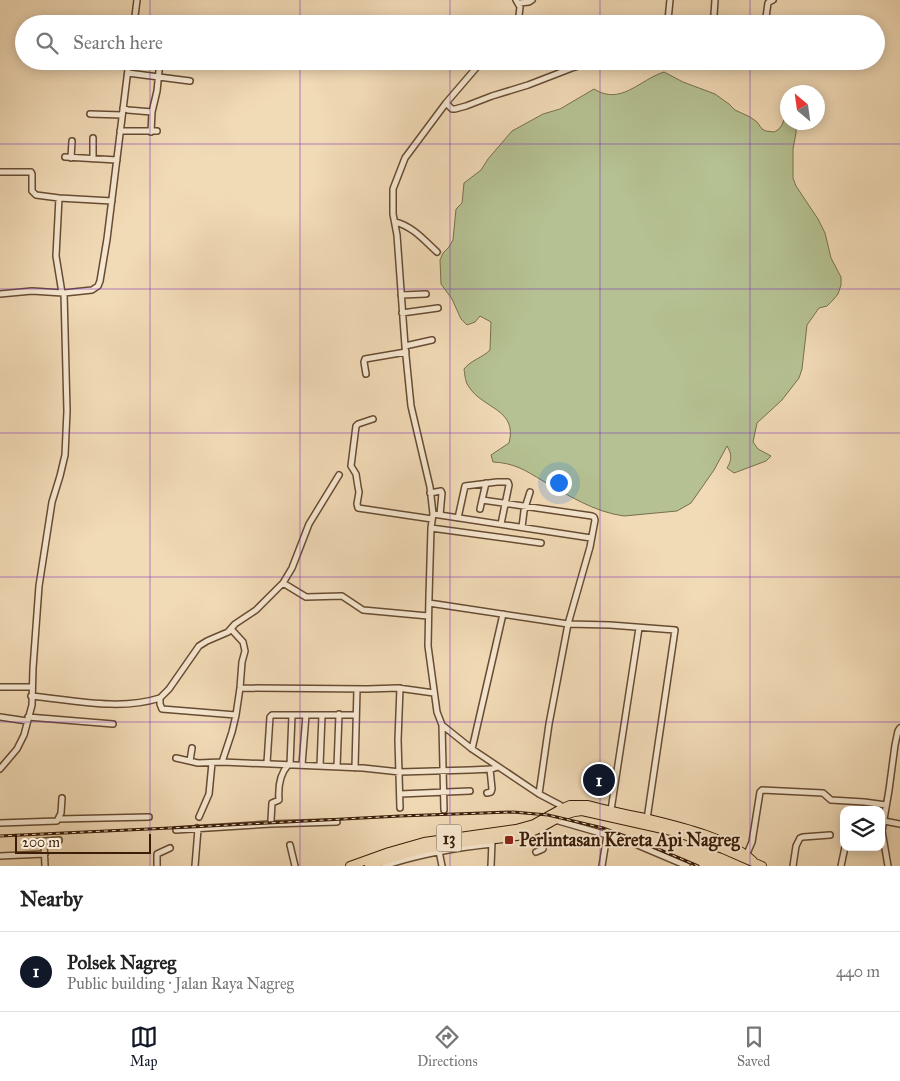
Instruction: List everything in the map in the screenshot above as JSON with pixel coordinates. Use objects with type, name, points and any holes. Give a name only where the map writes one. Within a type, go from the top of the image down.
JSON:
[{"type":"highway","name":"13","points":[[369,866],[423,849],[492,841],[533,832],[555,820],[570,806],[584,805],[692,830],[726,844],[762,866]]},
{"type":"highway","name":"13","points":[[350,866],[424,842],[526,826],[565,810],[582,811],[676,832],[748,858]]},
{"type":"street","points":[[135,15],[137,0]]},
{"type":"street","points":[[517,1],[529,2],[532,0]]},
{"type":"street","points":[[668,15],[670,0]]},
{"type":"street","points":[[714,15],[715,0]]},
{"type":"street","points":[[766,15],[768,3],[773,0]]},
{"type":"street","points":[[517,1],[520,7],[520,15]]},
{"type":"street","points":[[0,294],[32,291],[63,293],[92,290],[98,286],[107,238],[128,70]]},
{"type":"street","points":[[151,132],[152,112],[159,70]]},
{"type":"street","points":[[444,810],[442,725],[437,712],[428,646],[432,517],[430,493],[411,406],[393,189],[405,158],[446,103],[474,70]]},
{"type":"street","points":[[446,103],[452,109],[458,108],[567,70]]},
{"type":"street","points":[[128,73],[190,81]]},
{"type":"street","points":[[90,114],[128,110],[152,112]]},
{"type":"street","points":[[120,131],[158,131]]},
{"type":"street","points":[[92,159],[93,138]]},
{"type":"street","points":[[72,141],[68,158],[117,160]]},
{"type":"street","points":[[0,172],[31,172],[32,191],[34,194],[59,198],[112,201]]},
{"type":"street","points":[[0,769],[17,749],[24,735],[32,705],[39,586],[52,502],[65,455],[67,411],[63,293],[56,256],[59,198]]},
{"type":"street","points":[[395,222],[402,223],[411,229],[437,252]]},
{"type":"street","points":[[401,295],[426,294]]},
{"type":"street","points":[[402,313],[438,308]]},
{"type":"street","points":[[405,346],[432,340]]},
{"type":"street","points":[[366,374],[365,360],[406,352]]},
{"type":"street","points":[[374,419],[356,426],[351,466],[357,478],[359,492],[358,508],[432,517],[440,515],[592,538]]},
{"type":"street","points":[[32,696],[108,703],[149,702],[160,698],[169,689],[199,646],[232,629],[235,624],[256,610],[283,583],[292,568],[309,524],[339,475]]},
{"type":"street","points":[[458,518],[465,486],[508,482],[510,485],[502,524]]},
{"type":"street","points":[[480,509],[486,483]]},
{"type":"street","points":[[430,493],[441,491],[442,493],[440,515]]},
{"type":"street","points":[[522,527],[530,492]]},
{"type":"street","points":[[482,500],[592,516],[595,520],[590,547],[568,624],[549,724],[540,794]]},
{"type":"street","points":[[431,528],[541,543]]},
{"type":"street","points":[[283,583],[306,597],[342,596],[363,610],[428,616]]},
{"type":"street","points":[[428,603],[568,624],[675,630],[647,819]]},
{"type":"street","points":[[472,750],[503,614]]},
{"type":"street","points":[[611,810],[639,628]]},
{"type":"street","points":[[222,762],[236,715],[245,651],[245,646],[232,629]]},
{"type":"street","points":[[0,688],[32,687]]},
{"type":"street","points":[[240,688],[400,688],[434,693]]},
{"type":"street","points":[[400,688],[398,740],[400,808]]},
{"type":"street","points":[[355,768],[357,689]]},
{"type":"street","points":[[160,698],[161,708],[164,710],[236,715]]},
{"type":"street","points":[[337,767],[339,714]]},
{"type":"street","points":[[271,822],[272,803],[278,801],[278,785],[283,771],[289,765],[292,715]]},
{"type":"street","points":[[302,765],[306,715]]},
{"type":"street","points":[[320,766],[322,715]]},
{"type":"street","points":[[267,763],[271,716],[356,715]]},
{"type":"street","points":[[0,718],[113,724]]},
{"type":"street","points":[[442,725],[472,750],[565,810]]},
{"type":"street","points":[[885,813],[895,745],[900,728]]},
{"type":"street","points":[[190,762],[192,748]]},
{"type":"street","points":[[176,758],[198,764],[222,762],[267,763],[400,772],[490,769],[498,767]]},
{"type":"street","points":[[199,816],[209,794],[212,763]]},
{"type":"street","points":[[487,793],[491,792],[492,789],[490,769]]},
{"type":"street","points":[[748,858],[760,792],[762,790],[823,793],[831,800],[886,805]]},
{"type":"street","points":[[400,794],[470,791]]},
{"type":"street","points":[[59,819],[62,798]]},
{"type":"street","points":[[0,823],[50,822],[59,819],[149,817]]},
{"type":"street","points":[[555,820],[628,841],[687,866]]},
{"type":"street","points":[[885,821],[900,824]]},
{"type":"street","points":[[176,830],[271,822],[337,822]]},
{"type":"street","points":[[536,852],[543,849],[542,828]]},
{"type":"street","points":[[195,866],[198,829]]},
{"type":"street","points":[[602,866],[607,835]]},
{"type":"street","points":[[793,866],[796,846],[800,838],[830,836]]},
{"type":"street","points":[[33,842],[59,840]]},
{"type":"street","points":[[384,866],[439,851],[492,841],[491,866]]},
{"type":"street","points":[[44,842],[45,866]]},
{"type":"street","points":[[290,845],[295,866]]},
{"type":"street","points":[[157,866],[157,854],[170,848]]},
{"type":"street","points":[[439,851],[442,866]]},
{"type":"street","points":[[841,866],[844,851]]},
{"type":"street","points":[[885,851],[888,866]]},
{"type":"street","points":[[0,856],[45,854]]},
{"type":"green space","points":[[664,72],[683,82],[715,94],[735,110],[757,122],[766,131],[774,132],[780,128],[780,130],[796,130],[793,149],[793,178],[825,233],[831,258],[841,277],[841,285],[838,294],[833,300],[827,306],[819,308],[807,325],[802,369],[799,378],[782,400],[757,423],[753,442],[758,449],[771,456],[766,461],[734,473],[727,468],[731,457],[727,446],[714,470],[691,503],[677,511],[624,516],[602,511],[582,502],[519,468],[493,462],[491,455],[509,443],[509,423],[498,410],[482,400],[469,387],[464,369],[490,350],[491,322],[480,316],[475,322],[467,325],[461,319],[452,299],[441,284],[440,260],[453,240],[456,209],[462,203],[464,183],[481,170],[512,131],[543,114],[560,109],[594,89],[613,95],[630,90]]},
{"type":"railway","points":[[0,836],[513,812],[548,815],[603,828],[698,866]]},
{"type":"place","name":"Polsek Nagreg","points":[[599,780]]},
{"type":"place","name":"Perlintasan Kereta Api Nagreg","points":[[509,840]]}]
